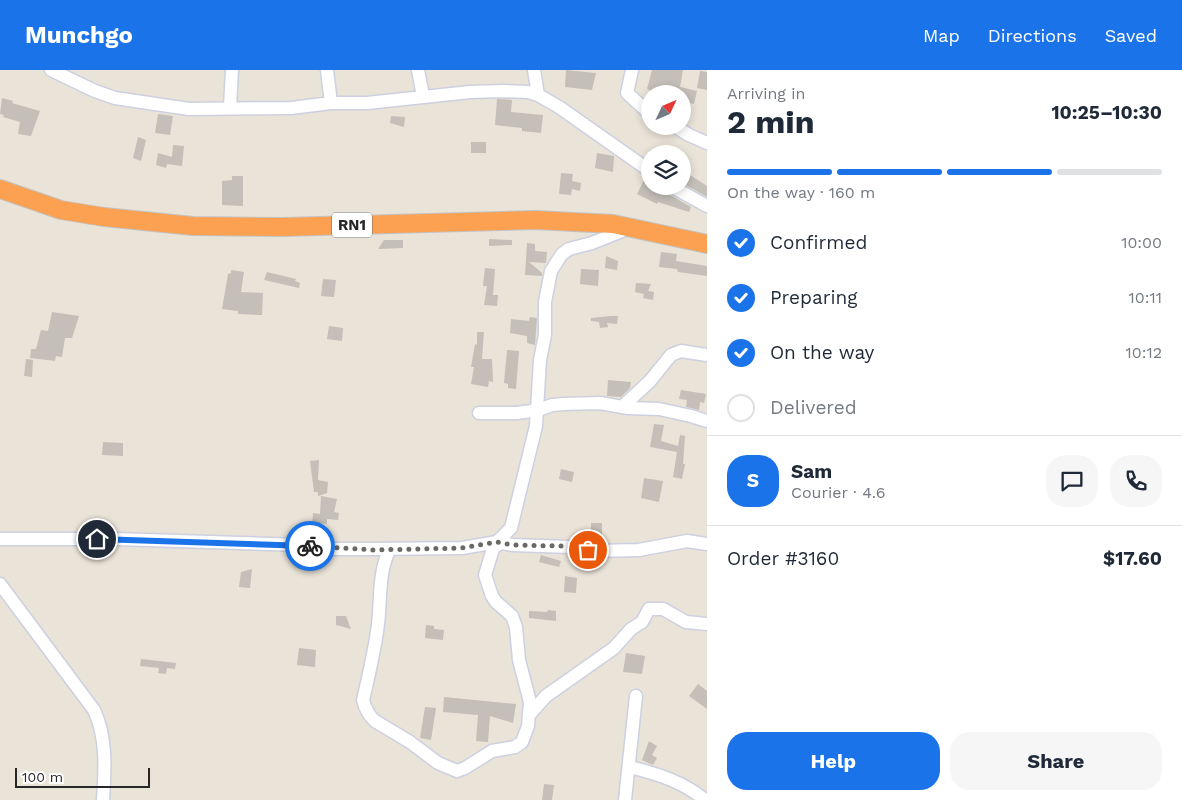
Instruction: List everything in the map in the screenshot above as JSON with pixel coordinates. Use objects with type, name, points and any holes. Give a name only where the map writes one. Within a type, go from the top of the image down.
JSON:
[{"type":"highway","name":"RN1","points":[[0,189],[61,210],[193,226],[283,227],[535,220],[614,224],[707,244]]},
{"type":"street","points":[[51,70],[95,91],[127,101],[189,109],[230,107],[278,109],[367,103],[423,96],[503,90],[538,95],[559,107],[641,165]]},
{"type":"street","points":[[230,107],[232,70]]},
{"type":"street","points":[[327,70],[331,104]]},
{"type":"street","points":[[418,70],[423,96]]},
{"type":"street","points":[[534,70],[538,95]]},
{"type":"street","points":[[632,70],[627,93],[641,106]]},
{"type":"street","points":[[688,135],[707,142]]},
{"type":"street","points":[[687,195],[707,206]]},
{"type":"street","points":[[390,549],[384,562],[373,664],[363,700],[370,717],[410,742],[438,763],[457,771],[492,751],[520,745],[524,739],[530,714],[530,702],[519,660],[514,620],[496,602],[485,575],[494,547],[511,528],[521,493],[538,410],[540,360],[545,335],[545,302],[551,271],[562,254],[569,249],[592,243],[632,227]]},
{"type":"street","points":[[622,407],[650,381],[671,355],[681,351],[707,355]]},
{"type":"street","points":[[479,413],[538,410],[552,405],[564,404],[600,403],[622,407],[659,409],[707,421]]},
{"type":"street","points":[[0,539],[115,539],[302,545],[334,549],[462,548],[499,542],[561,546],[593,551],[639,550],[687,541],[707,544]]},
{"type":"street","points":[[0,584],[89,701],[98,718],[104,763],[103,800]]},
{"type":"street","points":[[530,714],[546,696],[614,648],[631,628],[642,622],[649,609],[663,610],[686,622],[707,624]]},
{"type":"street","points":[[526,689],[546,696]]},
{"type":"street","points":[[625,800],[630,767],[636,696]]},
{"type":"street","points":[[630,767],[672,779],[705,800]]},
{"type":"building","points":[[566,70],[596,73],[592,90],[565,87]]},
{"type":"building","points":[[652,70],[683,70],[680,85],[648,85]]},
{"type":"building","points":[[700,71],[707,72],[707,90],[697,88]]},
{"type":"building","points":[[691,90],[697,91],[694,104],[691,103]]},
{"type":"building","points":[[2,98],[40,111],[31,136],[18,134],[20,122],[3,117],[4,115],[0,114]]},
{"type":"building","points":[[497,99],[512,100],[511,112],[543,115],[541,133],[522,131],[522,128],[495,125]]},
{"type":"building","points":[[158,114],[173,116],[170,135],[155,133]]},
{"type":"building","points":[[391,116],[405,117],[404,127],[390,123]]},
{"type":"building","points":[[138,137],[146,140],[141,161],[133,158]]},
{"type":"building","points":[[471,142],[486,142],[486,153],[471,153]]},
{"type":"building","points":[[173,145],[184,146],[182,166],[167,164],[166,168],[156,165],[158,153],[172,157]]},
{"type":"building","points":[[597,153],[614,156],[613,172],[595,168]]},
{"type":"building","points":[[561,173],[573,174],[572,181],[581,183],[580,191],[572,189],[571,195],[559,194]]},
{"type":"building","points":[[232,176],[243,176],[243,206],[222,205],[222,181],[232,180]]},
{"type":"building","points":[[691,176],[707,186],[707,197],[691,188]]},
{"type":"building","points":[[641,186],[641,195],[670,195],[691,207],[689,212],[658,202],[657,204],[637,194]]},
{"type":"building","points":[[489,239],[512,240],[512,245],[489,246]]},
{"type":"building","points":[[384,240],[403,240],[403,248],[378,249]]},
{"type":"building","points":[[527,243],[535,244],[535,251],[547,252],[546,263],[529,262],[542,273],[542,276],[525,275]]},
{"type":"building","points":[[661,252],[677,254],[676,261],[707,266],[707,276],[659,267]]},
{"type":"building","points":[[606,256],[618,261],[617,270],[605,268]]},
{"type":"building","points":[[485,268],[495,269],[493,295],[498,295],[497,306],[484,305],[487,286],[483,286]]},
{"type":"building","points":[[581,269],[599,270],[598,286],[580,284]]},
{"type":"building","points":[[231,270],[244,272],[241,292],[263,293],[262,315],[238,314],[238,311],[222,309],[228,274],[231,273]]},
{"type":"building","points":[[267,272],[296,279],[295,281],[300,283],[299,288],[264,280]]},
{"type":"building","points":[[323,279],[336,280],[334,297],[321,296]]},
{"type":"building","points":[[636,283],[651,284],[648,291],[654,292],[653,300],[643,298],[644,294],[635,292]]},
{"type":"building","points":[[52,312],[79,316],[72,338],[65,338],[62,357],[56,356],[55,361],[30,358],[31,349],[36,349],[41,330],[48,331]]},
{"type":"building","points":[[618,316],[617,324],[607,323],[608,327],[600,328],[599,322],[591,321],[591,318]]},
{"type":"building","points":[[530,317],[537,318],[535,345],[527,343],[527,336],[510,333],[511,319],[529,321]]},
{"type":"building","points":[[329,326],[343,328],[342,341],[327,339]]},
{"type":"building","points":[[477,332],[484,332],[482,359],[492,359],[493,382],[489,381],[488,387],[471,384],[474,367],[471,367],[475,344],[477,345]]},
{"type":"building","points":[[507,350],[519,351],[516,389],[508,388],[508,384],[504,383]]},
{"type":"building","points":[[26,359],[33,360],[32,377],[24,376]]},
{"type":"building","points":[[608,380],[631,382],[630,388],[621,397],[607,396]]},
{"type":"building","points":[[681,390],[706,394],[704,403],[700,402],[699,410],[686,407],[687,400],[679,399]]},
{"type":"building","points":[[654,424],[664,425],[661,441],[678,446],[680,435],[685,436],[683,464],[685,464],[682,479],[673,477],[677,452],[650,447]]},
{"type":"building","points":[[103,442],[123,443],[123,456],[102,455]]},
{"type":"building","points":[[319,460],[318,480],[328,482],[327,493],[318,496],[318,492],[314,492],[310,461]]},
{"type":"building","points":[[561,469],[574,472],[572,482],[559,479]]},
{"type":"building","points":[[644,478],[663,481],[659,502],[641,498]]},
{"type":"building","points":[[321,496],[337,499],[334,512],[339,513],[338,520],[327,519],[327,524],[319,523],[318,537],[311,537],[313,513],[320,514]]},
{"type":"building","points":[[591,523],[602,523],[602,540],[591,540]]},
{"type":"building","points":[[541,555],[561,561],[559,567],[539,562]]},
{"type":"building","points":[[252,569],[250,588],[239,587],[241,572]]},
{"type":"building","points":[[565,576],[577,578],[576,593],[564,592]]},
{"type":"building","points":[[548,610],[556,611],[556,621],[529,618],[529,611],[547,612]]},
{"type":"building","points":[[336,616],[346,616],[351,629],[336,625]]},
{"type":"building","points":[[426,625],[434,626],[434,629],[444,630],[443,640],[425,638]]},
{"type":"building","points":[[299,648],[316,650],[315,667],[297,665]]},
{"type":"building","points":[[626,653],[645,656],[642,674],[623,672]]},
{"type":"building","points":[[141,659],[176,663],[175,669],[167,668],[166,674],[158,673],[159,668],[140,666]]},
{"type":"building","points":[[698,684],[707,691],[707,709],[689,696]]},
{"type":"building","points":[[444,697],[516,704],[513,723],[490,716],[488,742],[476,741],[478,715],[443,712]]},
{"type":"building","points":[[425,707],[436,708],[431,740],[420,738]]},
{"type":"building","points":[[649,741],[657,746],[652,755],[657,758],[653,765],[642,760]]},
{"type":"building","points":[[544,784],[554,785],[552,800],[542,800]]},
{"type":"way so far","points":[[310,546],[374,550],[462,548],[497,542],[512,545],[561,546],[588,550]]},
{"type":"route","points":[[97,539],[310,546]]}]
